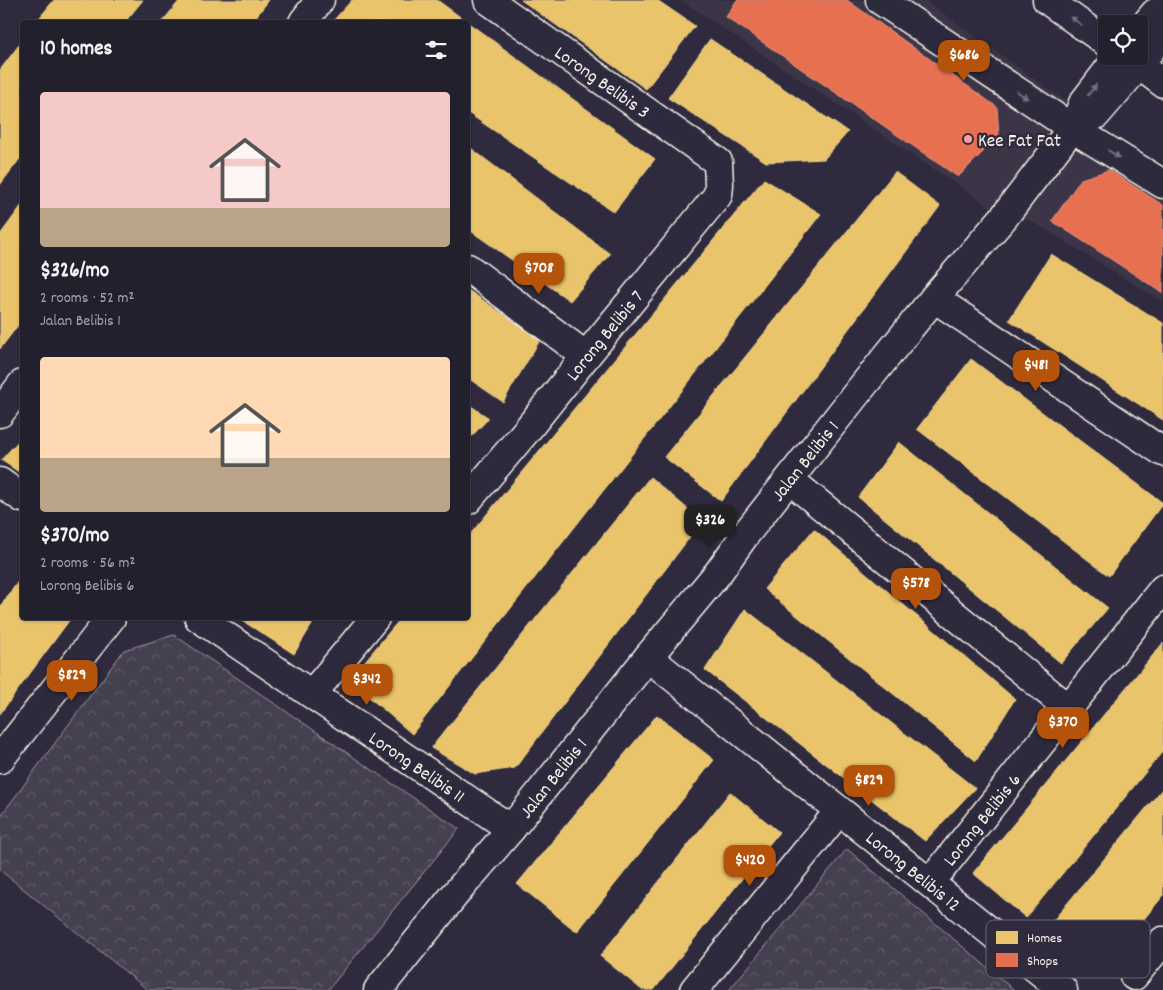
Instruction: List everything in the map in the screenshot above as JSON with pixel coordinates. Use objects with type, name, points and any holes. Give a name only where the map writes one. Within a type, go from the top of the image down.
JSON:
[{"type":"main road","points":[[305,20],[320,0]]},
{"type":"main road","name":"Lorong Belibis 3","points":[[488,0],[718,162]]},
{"type":"main road","points":[[880,0],[1072,128],[1163,184]]},
{"type":"main road","points":[[1047,0],[1098,36]]},
{"type":"main road","points":[[1148,21],[1155,12],[1163,9]]},
{"type":"main road","name":"Jalan Belibis 1","points":[[1148,44],[1163,33]]},
{"type":"main road","name":"Jalan Belibis 1","points":[[378,990],[718,573],[857,393],[934,298],[1004,217],[1072,128],[1096,115],[1125,65]]},
{"type":"main road","points":[[1137,65],[1163,83]]},
{"type":"main road","name":"Lorong Belibis 7","points":[[470,498],[718,195],[718,162]]},
{"type":"main road","points":[[470,269],[586,356]]},
{"type":"main road","points":[[934,298],[1163,452]]},
{"type":"main road","points":[[0,413],[20,387]]},
{"type":"main road","points":[[790,480],[1068,708]]},
{"type":"main road","points":[[0,482],[20,497]]},
{"type":"main road","name":"Lorong Belibis 6","points":[[930,883],[1163,589]]},
{"type":"main road","points":[[0,759],[109,620]]},
{"type":"main road","name":"Lorong Belibis 11","points":[[202,620],[511,829]]},
{"type":"main road","points":[[312,694],[372,620]]},
{"type":"main road","name":"Lorong Belibis 12","points":[[648,657],[986,928]]},
{"type":"main road","points":[[694,990],[839,811]]},
{"type":"main road","points":[[1150,957],[1163,941]]},
{"type":"main road","name":"Lorong Belibis 12","points":[[1048,978],[1063,990]]},
{"type":"shaded area","points":[[681,0],[925,0],[1064,100],[1105,133],[1163,168],[1163,302],[1033,222],[989,206]]},
{"type":"green space","points":[[174,635],[459,829],[328,990],[148,990],[0,870],[0,817],[124,650]]},
{"type":"green space","points":[[847,849],[986,966],[986,978],[1000,978],[1014,990],[729,990]]},
{"type":"building: Homes","points":[[54,0],[143,0],[127,20],[38,20]]},
{"type":"building: Homes","points":[[180,0],[269,0],[254,20],[164,20]]},
{"type":"building: Homes","points":[[352,0],[437,0],[464,20],[334,20]]},
{"type":"building: Homes","points":[[521,0],[657,0],[695,26],[646,89]]},
{"type":"building: Homes","points":[[470,24],[655,159],[614,212],[470,114]]},
{"type":"building: Homes","points":[[710,39],[848,132],[824,159],[766,162],[668,98]]},
{"type":"building: Homes","points":[[20,44],[20,159],[0,185],[0,70]]},
{"type":"building: Homes","points":[[470,148],[610,254],[570,301],[470,230]]},
{"type":"building: Homes","points":[[895,172],[940,206],[721,501],[664,457]]},
{"type":"building: Homes","points":[[764,179],[821,214],[412,734],[349,680],[399,620],[470,620],[470,535]]},
{"type":"building: Homes","points":[[20,208],[20,323],[0,349],[0,235]]},
{"type":"building: Homes","points":[[1051,254],[1163,323],[1163,420],[1009,320]]},
{"type":"building: Homes","points":[[470,291],[540,340],[503,402],[470,379]]},
{"type":"building: Homes","points":[[971,359],[1163,503],[1109,576],[917,429]]},
{"type":"building: Homes","points":[[470,405],[489,418],[470,438]]},
{"type":"building: Homes","points":[[20,439],[20,473],[1,460]]},
{"type":"building: Homes","points":[[899,442],[1108,608],[1061,663],[858,497]]},
{"type":"building: Homes","points":[[650,477],[702,521],[515,768],[475,774],[431,748]]},
{"type":"building: Homes","points":[[814,529],[1015,699],[976,761],[764,589]]},
{"type":"building: Homes","points":[[20,579],[20,620],[70,620],[0,714],[0,607]]},
{"type":"building: Homes","points":[[745,609],[975,788],[925,841],[705,670]]},
{"type":"building: Homes","points":[[241,620],[315,620],[294,654]]},
{"type":"building: Homes","points":[[1163,643],[1163,751],[1026,918],[973,873]]},
{"type":"building: Homes","points":[[657,715],[714,760],[577,932],[517,884]]},
{"type":"building: Homes","points":[[1163,788],[1163,896],[1143,920],[1054,920]]},
{"type":"building: Homes","points":[[730,792],[779,832],[654,990],[642,990],[600,956]]},
{"type":"building: Shops","points":[[737,0],[847,0],[997,107],[999,136],[958,177],[726,17]]},
{"type":"building: Shops","points":[[1109,170],[1163,205],[1163,293],[1052,221],[1081,179]]},
{"type":"place","name":"Kee Fat Fat","points":[[968,139]]}]
